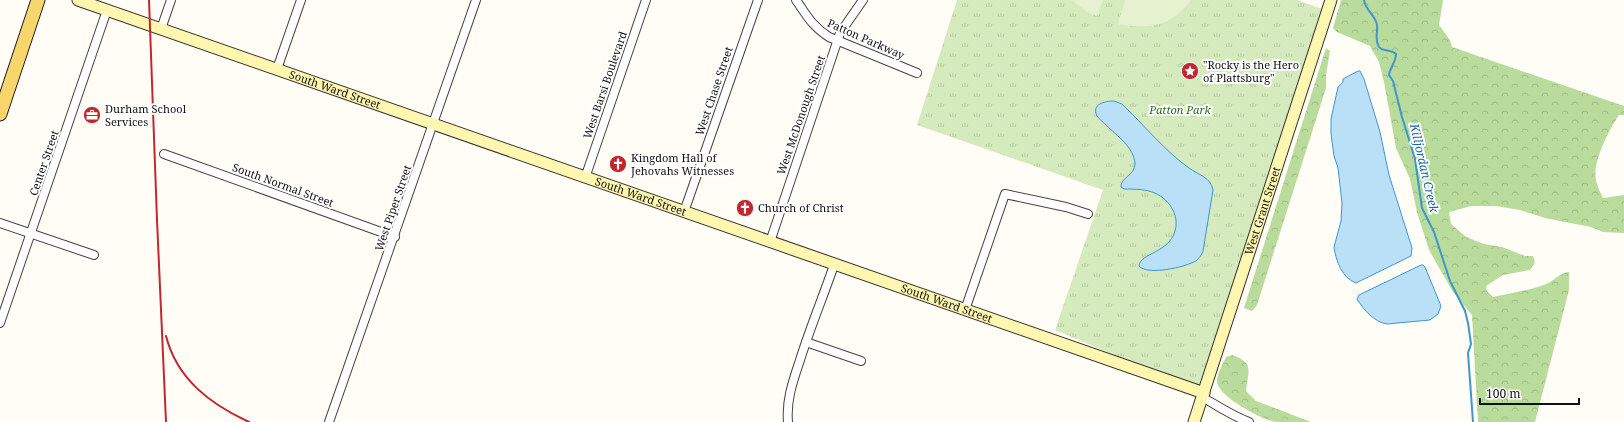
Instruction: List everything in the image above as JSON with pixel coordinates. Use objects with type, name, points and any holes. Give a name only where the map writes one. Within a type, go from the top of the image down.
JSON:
[{"type":"main road","points":[[0,114],[2,99],[38,0]]},
{"type":"street","name":"South Ward Street","points":[[78,0],[966,310],[1203,395]]},
{"type":"street","points":[[161,29],[171,0]]},
{"type":"street","points":[[277,69],[301,0]]},
{"type":"street","name":"West Piper Street","points":[[329,422],[476,0]]},
{"type":"street","name":"West Barsi Boulevard","points":[[585,178],[646,0]]},
{"type":"street","name":"West Chase Street","points":[[684,212],[758,0]]},
{"type":"street","name":"Patton Parkway","points":[[796,0],[808,19],[821,32],[838,41],[917,73]]},
{"type":"street","name":"West McDonough Street","points":[[770,242],[838,41],[844,26],[863,0]]},
{"type":"street","name":"West Grant Street","points":[[1194,422],[1332,0]]},
{"type":"street","name":"Center Street","points":[[0,323],[107,10]]},
{"type":"street","name":"South Normal Street","points":[[164,154],[394,238]]},
{"type":"street","points":[[966,310],[1005,194],[1035,201],[1052,203],[1088,214]]},
{"type":"street","points":[[0,223],[94,255]]},
{"type":"street","points":[[788,422],[787,412],[789,392],[834,265]]},
{"type":"street","points":[[806,342],[861,361]]},
{"type":"street","points":[[1203,395],[1235,417],[1249,422]]},
{"type":"green space","name":"Patton Park","points":[[957,0],[1297,0],[1328,11],[1204,393],[1055,330],[1103,190],[917,125]]},
{"type":"green space","points":[[1071,0],[1103,0],[1097,16],[1087,12]]},
{"type":"green space","points":[[1125,0],[1191,0],[1184,9],[1168,21],[1150,26],[1129,26],[1118,24]]},
{"type":"green space","points":[[1341,0],[1443,0],[1439,25],[1450,40],[1452,47],[1624,106],[1624,115],[1619,115],[1602,146],[1596,164],[1595,173],[1597,184],[1603,198],[1624,195],[1624,233],[1603,232],[1591,227],[1545,218],[1520,210],[1496,206],[1471,206],[1449,212],[1451,224],[1466,237],[1484,244],[1502,247],[1525,256],[1533,256],[1535,262],[1530,270],[1503,275],[1486,286],[1486,290],[1493,297],[1545,285],[1563,273],[1569,272],[1569,290],[1535,422],[1478,422],[1472,315],[1453,292],[1429,250],[1417,212],[1410,179],[1396,148],[1379,62],[1370,46],[1337,32],[1333,28]]},
{"type":"green space","points":[[1326,48],[1330,51],[1326,75],[1326,88],[1257,305],[1252,311],[1244,308]]},
{"type":"green space","points":[[1232,355],[1244,361],[1247,365],[1249,373],[1246,391],[1256,401],[1311,422],[1276,422],[1251,412],[1232,400],[1219,387],[1217,378],[1226,357]]},
{"type":"water","points":[[1360,71],[1364,79],[1380,132],[1389,175],[1412,248],[1411,256],[1356,283],[1351,281],[1343,273],[1336,258],[1334,247],[1341,221],[1342,203],[1338,168],[1334,156],[1331,134],[1331,119],[1338,87],[1343,82],[1343,79]]},
{"type":"water","points":[[1114,101],[1122,104],[1180,161],[1210,182],[1213,190],[1203,251],[1196,261],[1184,266],[1167,270],[1150,270],[1139,266],[1144,258],[1167,244],[1172,238],[1175,231],[1176,219],[1168,202],[1158,194],[1145,190],[1124,189],[1121,187],[1123,181],[1134,168],[1135,164],[1132,152],[1097,116],[1096,112],[1097,106],[1100,104]]},
{"type":"water","points":[[1421,265],[1425,267],[1441,306],[1438,314],[1430,320],[1387,324],[1382,323],[1370,315],[1357,299],[1359,295]]},
{"type":"waterway","name":"Killjordan Creek","points":[[1364,0],[1366,7],[1376,22],[1376,36],[1379,47],[1383,50],[1396,54],[1389,75],[1393,81],[1415,159],[1422,208],[1434,232],[1450,281],[1465,311],[1471,344],[1468,353],[1473,422]]},
{"type":"railway","points":[[149,0],[166,422]]},
{"type":"railway","points":[[166,336],[178,365],[197,388],[221,407],[249,422]]},
{"type":"place","name":"\"Rocky is the Hero of Plattsburg\"","points":[[1190,71]]},
{"type":"place","name":"Durham School Services","points":[[92,115]]},
{"type":"place","name":"Kingdom Hall of Jehovahs Witnesses","points":[[618,164]]},
{"type":"place","name":"Church of Christ","points":[[745,208]]}]
